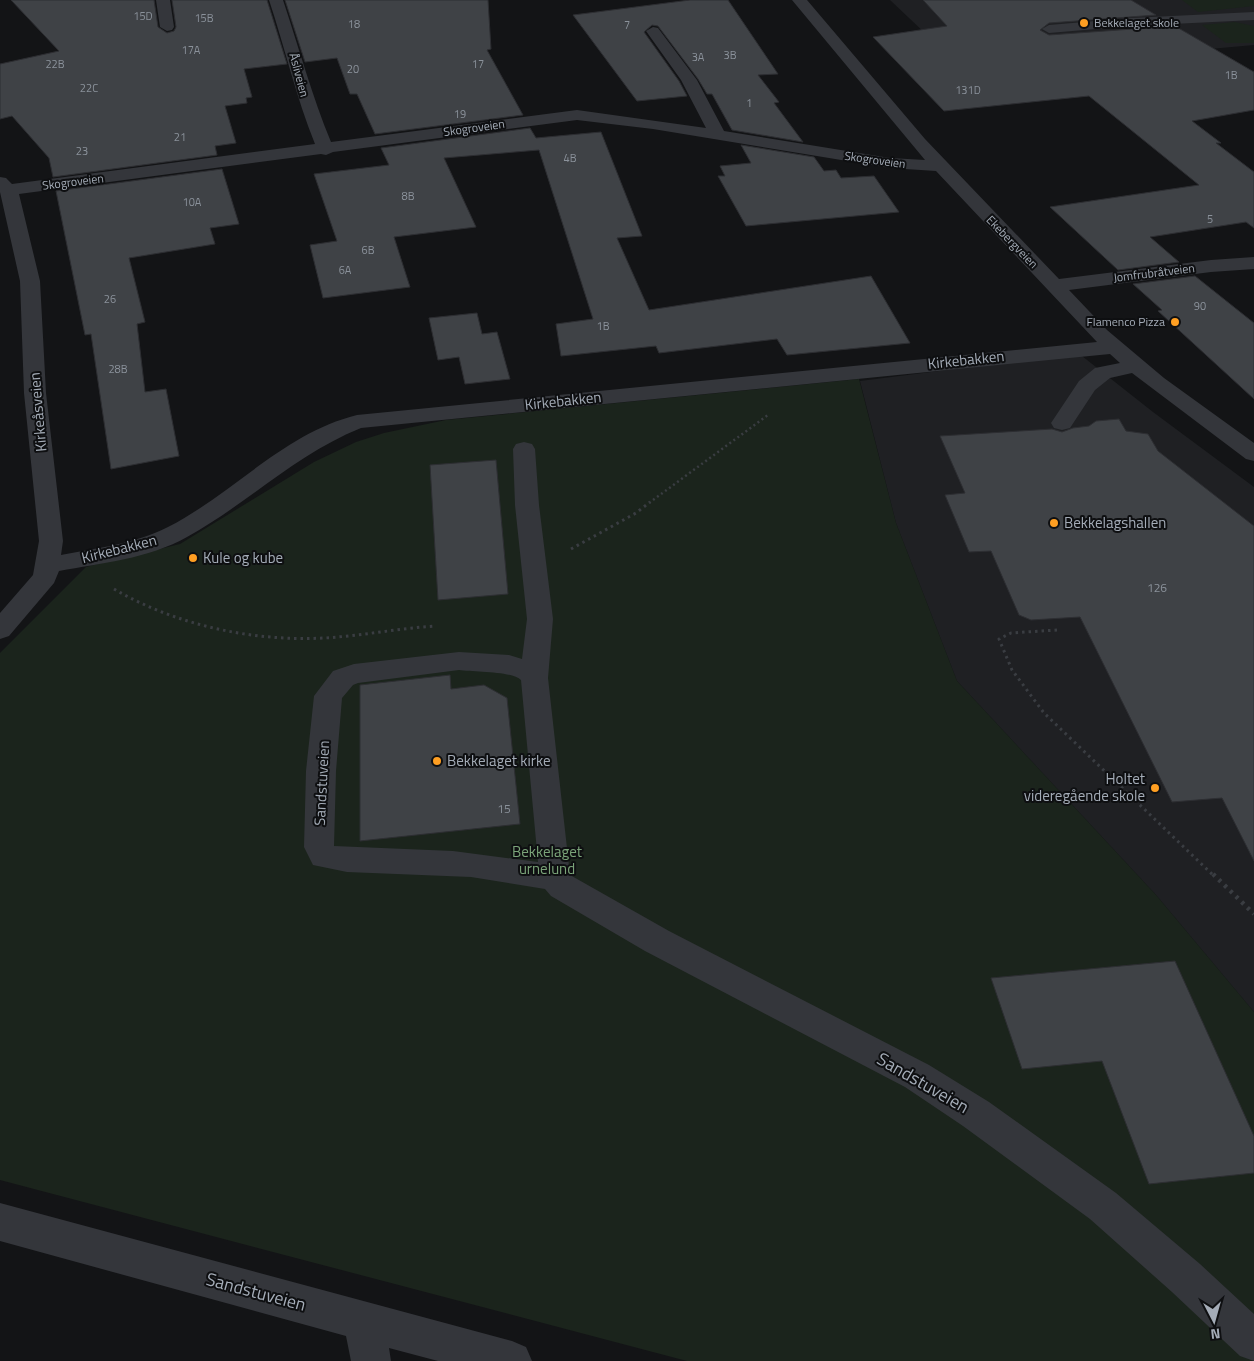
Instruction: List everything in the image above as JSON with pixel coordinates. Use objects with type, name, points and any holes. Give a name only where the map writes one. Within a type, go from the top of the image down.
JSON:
[{"type":"street","points":[[163,0],[168,26]]},
{"type":"street","name":"Åsliveien","points":[[276,0],[295,57],[306,101],[326,150]]},
{"type":"street","name":"Ekebergveien","points":[[799,0],[940,166],[1113,346],[1135,366],[1254,454]]},
{"type":"street","points":[[1049,29],[1131,22],[1254,16]]},
{"type":"street","points":[[652,31],[670,50],[704,107],[717,134]]},
{"type":"street","name":"Skogroveien","points":[[4,186],[326,150],[577,115],[717,134],[890,163],[940,166]]},
{"type":"street","name":"Kirkeåsveien","points":[[0,630],[45,577],[51,541],[34,386],[30,281],[12,202],[4,186]]},
{"type":"street","name":"Jomfrubråtveien","points":[[1054,286],[1211,266],[1254,263]]},
{"type":"street","name":"Kirkebakken","points":[[48,565],[149,544],[177,533],[311,443],[340,428],[357,422],[1113,346]]},
{"type":"street","points":[[1062,424],[1087,386],[1103,373],[1135,366]]},
{"type":"street","points":[[524,449],[527,505],[540,619],[534,678],[555,879]]},
{"type":"street","name":"Sandstuveien","points":[[534,678],[527,670],[509,665],[459,661],[406,666],[354,674],[343,678],[334,686],[328,696],[321,771],[319,847],[324,856],[344,860],[419,861],[523,870],[555,879],[562,887],[649,936],[917,1076],[976,1114],[1102,1206],[1186,1278],[1254,1342]]},
{"type":"street","name":"Sandstuveien","points":[[0,1222],[512,1361]]},
{"type":"street","points":[[363,1321],[371,1361]]},
{"type":"path","points":[[535,563],[584,544],[636,513],[771,413],[805,377]]},
{"type":"path","points":[[84,558],[102,580],[123,595],[178,618],[258,636],[294,639],[337,637],[400,627],[437,626],[458,635],[459,661]]},
{"type":"path","points":[[1057,630],[1011,633],[999,639],[1004,658],[1021,686],[1044,713],[1254,914]]},
{"type":"shaded area","name":"Bekkelaget skole","points":[[890,0],[1254,0],[1254,45],[965,71]]},
{"type":"shaded area","name":"Holtet videregående skole","points":[[1082,356],[1153,412],[1254,487],[1254,1012],[1156,895],[957,681],[896,523],[860,381],[1050,357]]},
{"type":"green space","points":[[1182,0],[1254,0],[1254,6],[1198,12]]},
{"type":"green space","points":[[1235,22],[1254,26],[1254,43],[1226,43],[1202,25]]},
{"type":"green space","name":"Bekkelaget urnelund","points":[[859,379],[896,523],[957,681],[1156,895],[1254,1012],[1254,1361],[687,1361],[0,1180],[0,653],[86,567],[180,544],[314,462],[356,442],[384,433],[446,420]]},
{"type":"building","points":[[11,0],[154,0],[158,27],[167,33],[174,31],[176,27],[172,0],[267,0],[287,64],[244,69],[252,97],[246,98],[247,103],[225,106],[236,143],[215,146],[217,155],[53,177],[49,158],[12,116],[0,119],[0,64],[59,51]]},
{"type":"building","points":[[285,0],[488,0],[491,49],[487,50],[523,115],[375,134],[357,94],[350,94],[337,58],[305,62]]},
{"type":"building","points":[[690,0],[728,0],[778,74],[758,75],[779,102],[774,103],[803,142],[732,130],[712,94],[707,94],[658,26],[652,25],[644,32],[679,81],[687,96],[637,101],[573,15]]},
{"type":"building","points":[[923,0],[1131,0],[1156,15],[1049,23],[1040,30],[1049,35],[1175,26],[1254,72],[1254,110],[1192,121],[1221,143],[1216,143],[1254,172],[1254,228],[1246,222],[1150,237],[1179,262],[1118,270],[1050,207],[1199,185],[1089,96],[944,111],[873,37],[947,26]]},
{"type":"building","points":[[530,128],[536,138],[601,132],[642,236],[617,238],[649,310],[871,276],[910,343],[787,355],[777,339],[659,353],[656,346],[561,356],[556,324],[593,319],[539,150],[444,158],[476,227],[394,237],[410,287],[323,298],[310,245],[337,241],[314,174],[389,165],[381,148]]},
{"type":"building","points":[[741,145],[814,157],[824,171],[836,170],[841,178],[874,176],[899,212],[746,226],[718,176],[725,176],[720,166],[751,163]]},
{"type":"building","points":[[222,169],[239,224],[210,228],[215,244],[129,258],[145,322],[137,324],[145,392],[166,389],[179,456],[111,469],[91,334],[85,335],[56,191]]},
{"type":"building","points":[[1195,276],[1254,323],[1254,399],[1158,311],[1162,310],[1133,284]]},
{"type":"building","points":[[477,313],[482,334],[497,332],[510,379],[465,384],[459,357],[438,360],[429,318]]},
{"type":"building","points":[[1119,419],[1126,431],[1148,434],[1158,451],[1254,526],[1254,861],[1222,798],[1172,802],[1080,617],[1031,620],[1019,615],[991,551],[969,552],[945,495],[965,493],[940,436],[1052,429],[1062,432],[1073,428],[1089,426],[1096,421]]},
{"type":"building","points":[[496,460],[508,594],[438,600],[430,465]]},
{"type":"building","name":"Bekkelaget kirke","points":[[450,675],[451,689],[484,685],[507,698],[520,824],[360,841],[360,685]]},
{"type":"building","points":[[1175,961],[1254,1136],[1254,1173],[1149,1184],[1102,1061],[1022,1069],[991,978]]},
{"type":"place","name":"Bekkelaget skole","points":[[1084,23]]},
{"type":"place","name":"Flamenco Pizza","points":[[1175,322]]},
{"type":"place","name":"Bekkelagshallen","points":[[1054,523]]},
{"type":"place","name":"Kule og kube","points":[[193,558]]},
{"type":"place","name":"Bekkelaget kirke","points":[[437,761]]},
{"type":"place","name":"Holtet videregående skole","points":[[1155,788]]}]
